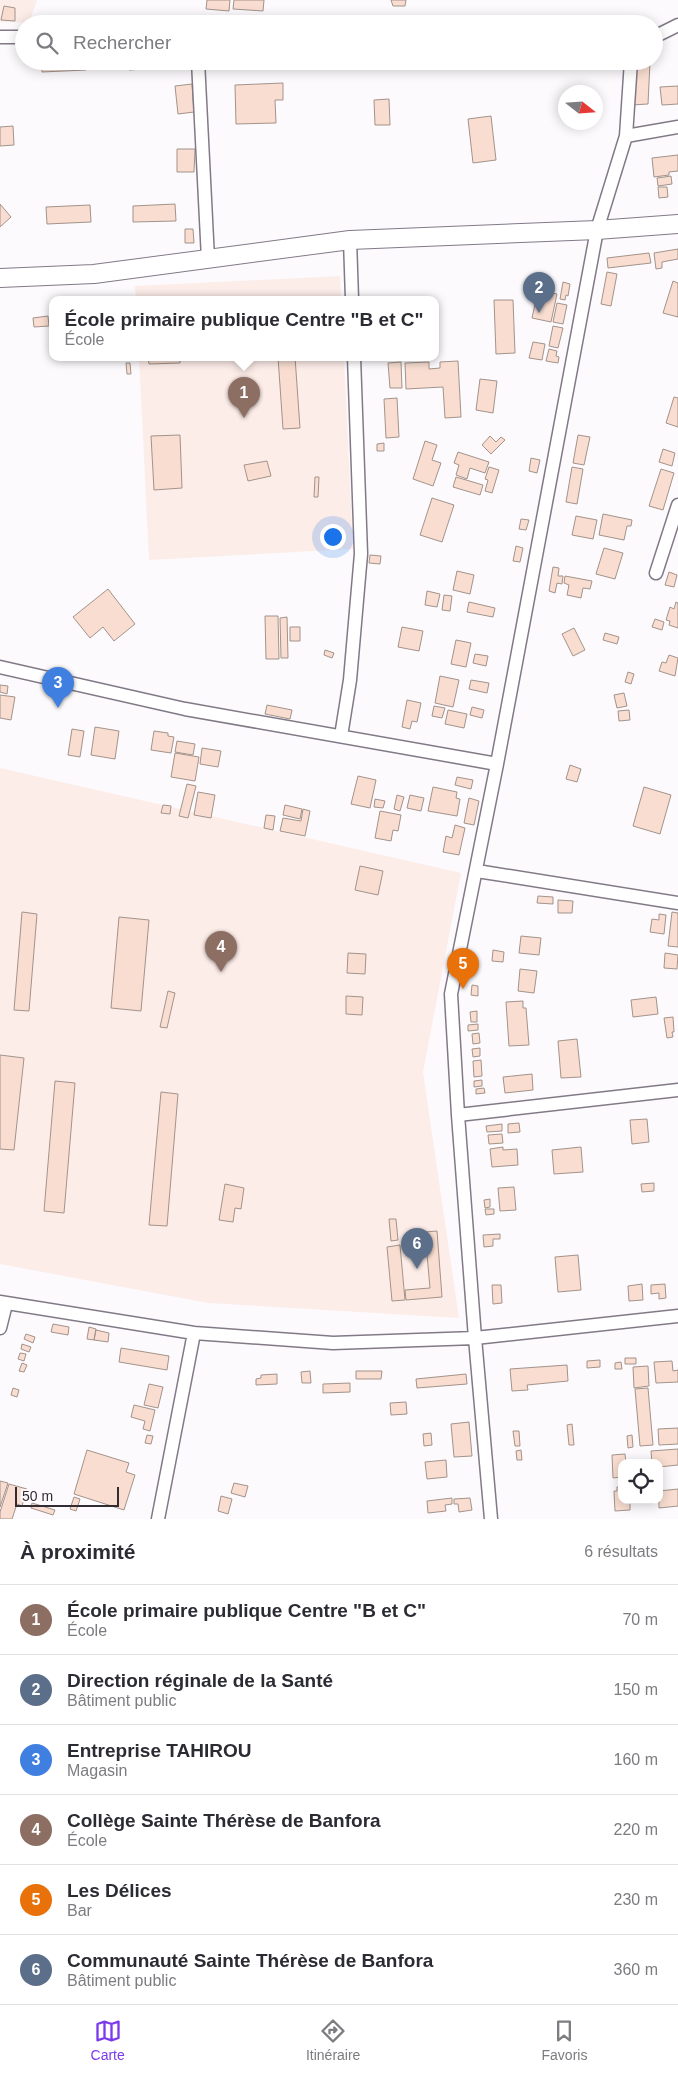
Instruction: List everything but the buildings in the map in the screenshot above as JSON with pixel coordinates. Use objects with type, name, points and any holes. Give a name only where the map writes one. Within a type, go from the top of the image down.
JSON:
[{"type":"main road","points":[[0,278],[94,274],[350,240],[597,230],[678,224]]},
{"type":"street","points":[[663,33],[678,26]]},
{"type":"street","points":[[0,37],[15,37]]},
{"type":"street","points":[[198,70],[208,259]]},
{"type":"street","points":[[492,1519],[475,1338],[451,994],[498,764],[597,230],[626,136],[630,70]]},
{"type":"street","points":[[626,136],[678,127]]},
{"type":"street","points":[[350,240],[352,296]]},
{"type":"street","points":[[340,736],[350,680],[361,554],[354,361]]},
{"type":"street","points":[[656,573],[678,505]]},
{"type":"street","points":[[0,667],[185,709],[498,764]]},
{"type":"street","points":[[477,871],[678,904]]},
{"type":"street","points":[[458,1115],[678,1090]]},
{"type":"street","points":[[0,1328],[3,1303],[194,1332],[333,1343],[475,1338],[678,1316]]},
{"type":"street","points":[[158,1519],[194,1332]]},
{"type":"shaded area","points":[[0,0],[37,0],[32,15],[15,15],[15,23],[0,22]]},
{"type":"shaded area","points":[[340,276],[341,296],[136,296],[135,286]]},
{"type":"shaded area","points":[[139,361],[344,361],[353,549],[149,560]]},
{"type":"shaded area","points":[[0,768],[461,873],[423,1072],[459,1318],[208,1303],[0,1264]]},
{"type":"place","name":"Direction réginale de la Santé","points":[[539,313]]},
{"type":"place","name":"École primaire publique Centre \"B et C\"","points":[[244,418]]},
{"type":"place","name":"Entreprise TAHIROU","points":[[58,708]]},
{"type":"place","name":"Collège Sainte Thérèse de Banfora","points":[[221,972]]},
{"type":"place","name":"Les Délices","points":[[463,989]]},
{"type":"place","name":"Communauté Sainte Thérèse de Banfora","points":[[417,1269]]}]
